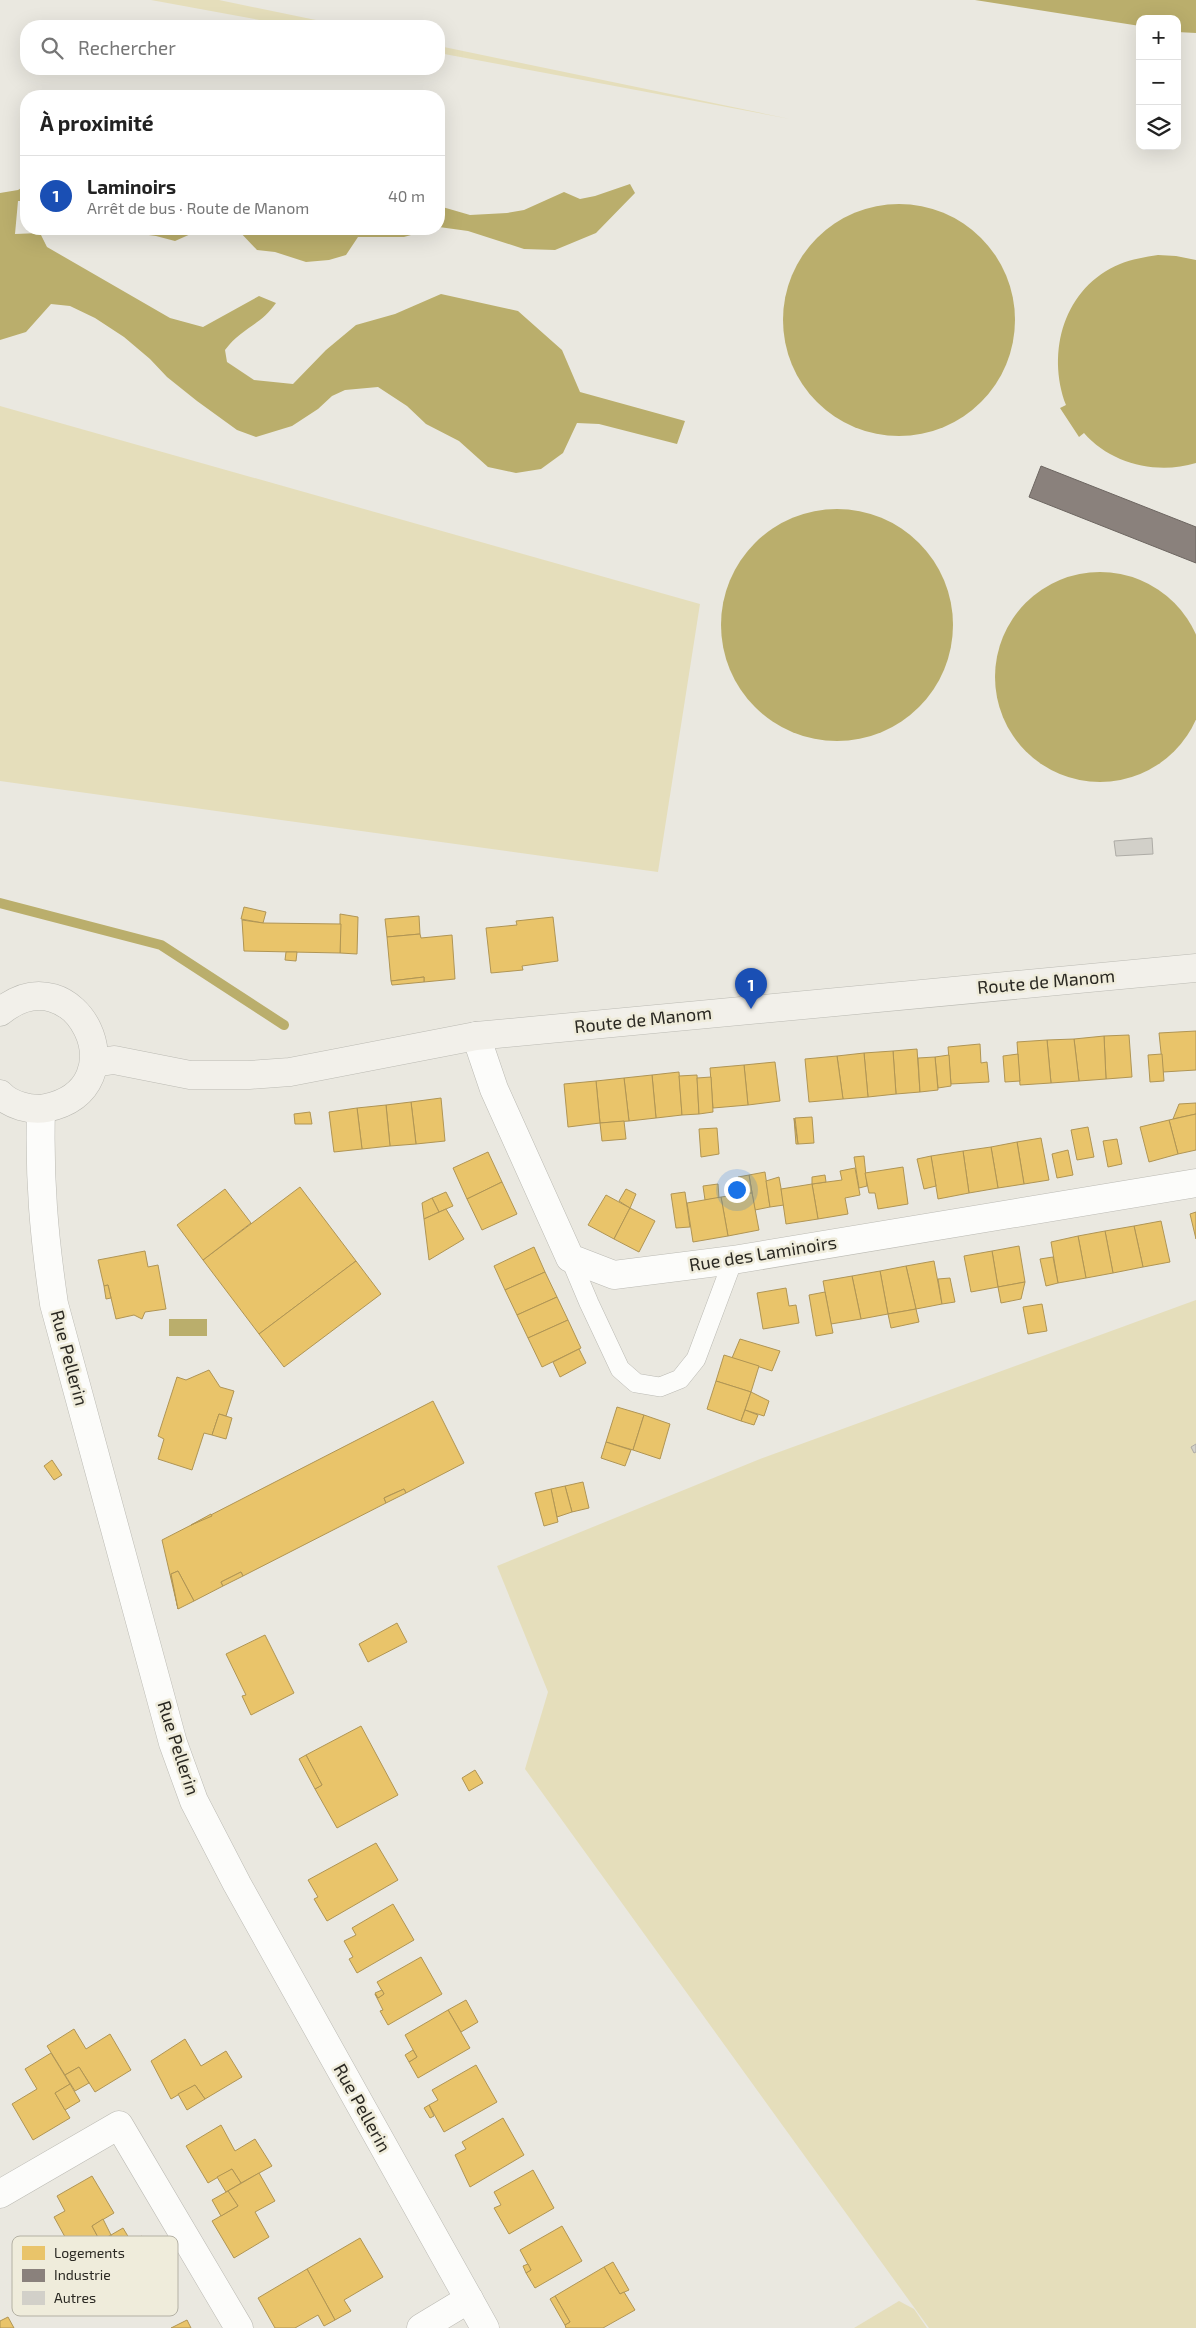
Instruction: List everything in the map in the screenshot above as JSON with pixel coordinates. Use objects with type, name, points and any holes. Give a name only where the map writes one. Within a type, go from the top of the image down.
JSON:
[{"type":"street","name":"Route de Manom","points":[[94,1063],[114,1060],[190,1075],[282,1073],[476,1036],[1196,968]]},
{"type":"street","points":[[0,1012],[10,1004],[27,997],[46,996],[63,1002],[78,1012],[89,1027],[94,1045],[94,1063],[88,1081],[76,1096],[60,1105],[41,1109],[22,1107],[0,1094]]},
{"type":"street","points":[[476,1036],[494,1089],[570,1258]]},
{"type":"street","name":"Rue Pellerin","points":[[41,1109],[39,1174],[44,1234],[54,1304],[173,1743],[194,1801],[236,1884],[485,2328]]},
{"type":"street","name":"Rue des Laminoirs","points":[[570,1258],[614,1275],[733,1260],[1196,1183]]},
{"type":"street","points":[[0,2194],[119,2125],[238,2328]]},
{"type":"street","points":[[421,2328],[469,2299]]},
{"type":"lane","points":[[570,1258],[589,1304],[620,1369],[636,1383],[660,1386],[680,1378],[696,1359],[733,1260]]},
{"type":"shaded area","points":[[151,0],[219,0],[316,20],[259,20]]},
{"type":"shaded area","points":[[975,0],[1196,0],[1196,33],[1181,32],[1181,15],[1136,15],[1136,25]]},
{"type":"shaded area","points":[[445,47],[790,119],[445,54]]},
{"type":"shaded area","points":[[630,184],[635,193],[596,233],[555,250],[524,249],[468,231],[445,228],[445,208],[470,215],[507,213],[524,210],[564,192],[580,199]]},
{"type":"shaded area","points":[[20,189],[20,201],[18,201],[15,234],[41,235],[47,247],[170,318],[203,327],[259,296],[276,303],[264,317],[237,337],[225,350],[227,362],[254,380],[293,384],[326,350],[356,325],[395,314],[441,294],[518,311],[562,350],[580,392],[685,421],[677,444],[599,424],[577,423],[563,453],[541,469],[516,473],[488,467],[459,441],[426,424],[407,406],[378,387],[345,390],[332,396],[318,409],[292,426],[256,437],[237,430],[197,401],[167,377],[150,359],[124,337],[95,318],[70,306],[51,304],[26,332],[0,340],[0,193]]},
{"type":"shaded area","points":[[888,204],[910,204],[933,209],[964,223],[989,246],[996,255],[1010,286],[1015,309],[1013,343],[1001,375],[989,394],[973,410],[964,417],[933,431],[910,436],[888,436],[865,431],[834,417],[809,394],[802,385],[788,354],[783,331],[783,309],[788,286],[802,255],[825,230],[834,223],[865,209]]},
{"type":"shaded area","points":[[149,235],[188,235],[175,241]]},
{"type":"shaded area","points":[[243,235],[411,235],[404,237],[358,237],[346,255],[329,260],[306,262],[275,252],[257,250]]},
{"type":"shaded area","points":[[1158,255],[1196,260],[1196,463],[1166,468],[1136,464],[1121,459],[1095,444],[1084,433],[1079,437],[1060,408],[1066,405],[1060,385],[1058,364],[1064,323],[1073,305],[1085,288],[1101,274],[1120,264],[1134,259]]},
{"type":"shaded area","points":[[0,406],[700,604],[658,872],[0,781]]},
{"type":"shaded area","points":[[826,509],[848,509],[871,514],[902,528],[927,551],[934,560],[948,591],[953,614],[951,648],[939,680],[927,699],[911,715],[902,722],[871,736],[848,741],[826,741],[803,736],[772,722],[747,699],[740,690],[726,659],[721,636],[721,614],[726,591],[740,560],[763,535],[772,528],[803,514]]},
{"type":"shaded area","points":[[1090,572],[1110,572],[1130,576],[1150,584],[1167,596],[1181,610],[1193,627],[1197,637],[1197,717],[1193,727],[1181,744],[1167,758],[1150,770],[1130,778],[1110,782],[1090,782],[1070,778],[1050,770],[1033,758],[1019,744],[1007,727],[999,707],[995,687],[995,667],[999,647],[1007,627],[1019,610],[1033,596],[1050,584],[1070,576]]},
{"type":"shaded area","points":[[1196,1300],[1196,2328],[929,2328],[525,1769],[548,1692],[497,1566],[760,1459]]},
{"type":"shaded area","points":[[169,1319],[207,1319],[207,1336],[169,1336]]},
{"type":"shaded area","points":[[899,2301],[914,2309],[927,2328],[854,2328]]},
{"type":"building: Logements","points":[[244,907],[266,912],[263,923],[241,919]]},
{"type":"building: Logements","points":[[340,914],[358,917],[357,954],[340,953]]},
{"type":"building: Logements","points":[[419,916],[420,934],[387,937],[385,919]]},
{"type":"building: Logements","points":[[553,917],[558,961],[522,966],[523,970],[491,973],[486,928],[517,925],[516,921]]},
{"type":"building: Logements","points":[[242,920],[263,923],[341,924],[340,953],[244,951]]},
{"type":"building: Logements","points":[[420,934],[421,938],[452,935],[455,979],[424,982],[424,977],[391,981],[387,937]]},
{"type":"building: Logements","points":[[286,952],[297,952],[296,961],[285,960]]},
{"type":"building: Logements","points":[[424,977],[424,982],[392,985],[391,981]]},
{"type":"building: Logements","points":[[1196,1031],[1196,1070],[1163,1072],[1159,1033]]},
{"type":"building: Logements","points":[[1129,1035],[1132,1077],[1106,1079],[1104,1036]]},
{"type":"building: Logements","points":[[1104,1036],[1106,1079],[1079,1081],[1074,1039]]},
{"type":"building: Logements","points":[[1074,1039],[1079,1081],[1051,1083],[1047,1040]]},
{"type":"building: Logements","points":[[1047,1040],[1051,1083],[1020,1085],[1017,1042]]},
{"type":"building: Logements","points":[[980,1044],[981,1063],[987,1062],[989,1082],[951,1084],[948,1047]]},
{"type":"building: Logements","points":[[917,1049],[920,1092],[896,1094],[893,1051]]},
{"type":"building: Logements","points":[[893,1051],[896,1094],[868,1097],[864,1053]]},
{"type":"building: Logements","points":[[864,1053],[868,1097],[843,1099],[837,1056]]},
{"type":"building: Logements","points":[[1018,1054],[1020,1081],[1005,1082],[1003,1056]]},
{"type":"building: Logements","points":[[1162,1054],[1164,1081],[1150,1082],[1148,1055]]},
{"type":"building: Logements","points":[[949,1055],[951,1086],[938,1088],[935,1057]]},
{"type":"building: Logements","points":[[837,1056],[843,1099],[809,1102],[805,1059]]},
{"type":"building: Logements","points":[[935,1057],[938,1090],[920,1092],[918,1058]]},
{"type":"building: Logements","points":[[775,1062],[780,1101],[748,1105],[744,1065]]},
{"type":"building: Logements","points":[[744,1065],[748,1105],[713,1108],[710,1068]]},
{"type":"building: Logements","points":[[679,1072],[682,1115],[656,1118],[652,1075]]},
{"type":"building: Logements","points":[[652,1075],[656,1118],[629,1121],[624,1078]]},
{"type":"building: Logements","points":[[697,1075],[699,1114],[682,1115],[679,1076]]},
{"type":"building: Logements","points":[[711,1077],[713,1112],[699,1114],[697,1078]]},
{"type":"building: Logements","points":[[624,1078],[629,1121],[600,1123],[596,1081]]},
{"type":"building: Logements","points":[[596,1081],[600,1123],[568,1127],[564,1084]]},
{"type":"building: Logements","points":[[441,1098],[445,1141],[416,1144],[411,1102]]},
{"type":"building: Logements","points":[[411,1102],[416,1144],[390,1146],[386,1105]]},
{"type":"building: Logements","points":[[1196,1103],[1196,1114],[1173,1119],[1179,1104]]},
{"type":"building: Logements","points":[[386,1105],[390,1146],[362,1149],[357,1108]]},
{"type":"building: Logements","points":[[357,1108],[362,1149],[334,1152],[329,1112]]},
{"type":"building: Logements","points":[[310,1112],[312,1124],[295,1124],[294,1114]]},
{"type":"building: Logements","points":[[1196,1114],[1196,1150],[1178,1154],[1169,1120]]},
{"type":"building: Logements","points":[[812,1117],[814,1143],[798,1144],[795,1118]]},
{"type":"building: Logements","points":[[794,1118],[798,1144],[796,1144]]},
{"type":"building: Logements","points":[[1169,1120],[1178,1154],[1149,1162],[1140,1127]]},
{"type":"building: Logements","points":[[624,1121],[626,1139],[602,1141],[600,1123]]},
{"type":"building: Logements","points":[[1088,1127],[1094,1157],[1077,1160],[1071,1130]]},
{"type":"building: Logements","points":[[717,1128],[719,1154],[701,1157],[699,1129]]},
{"type":"building: Logements","points":[[1041,1138],[1049,1180],[1024,1184],[1017,1142]]},
{"type":"building: Logements","points":[[1117,1139],[1122,1164],[1108,1167],[1103,1141]]},
{"type":"building: Logements","points":[[1017,1142],[1024,1184],[998,1188],[991,1147]]},
{"type":"building: Logements","points":[[991,1147],[998,1188],[969,1193],[963,1151]]},
{"type":"building: Logements","points":[[1068,1150],[1073,1175],[1057,1178],[1052,1154]]},
{"type":"building: Logements","points":[[963,1151],[969,1193],[938,1199],[931,1156]]},
{"type":"building: Logements","points":[[488,1152],[502,1182],[467,1199],[453,1168]]},
{"type":"building: Logements","points":[[864,1156],[867,1186],[859,1188],[854,1157]]},
{"type":"building: Logements","points":[[931,1156],[936,1186],[924,1189],[917,1159]]},
{"type":"building: Logements","points":[[903,1167],[908,1204],[878,1209],[875,1193],[869,1193],[865,1173]]},
{"type":"building: Logements","points":[[855,1168],[860,1195],[845,1198],[848,1214],[818,1219],[812,1184],[842,1180],[840,1171]]},
{"type":"building: Logements","points":[[765,1172],[770,1207],[755,1210],[749,1175]]},
{"type":"building: Logements","points":[[749,1175],[752,1193],[741,1194],[738,1177]]},
{"type":"building: Logements","points":[[825,1175],[826,1182],[812,1184],[812,1177]]},
{"type":"building: Logements","points":[[779,1177],[784,1205],[770,1207],[766,1181]]},
{"type":"building: Logements","points":[[502,1182],[517,1214],[482,1230],[467,1199]]},
{"type":"building: Logements","points":[[718,1184],[719,1198],[705,1200],[703,1186]]},
{"type":"building: Logements","points":[[812,1184],[818,1219],[786,1224],[781,1189]]},
{"type":"building: Logements","points":[[300,1187],[356,1261],[259,1334],[203,1260]]},
{"type":"building: Logements","points":[[225,1189],[251,1223],[203,1260],[177,1225]]},
{"type":"building: Logements","points":[[626,1189],[636,1194],[630,1208],[619,1201]]},
{"type":"building: Logements","points":[[446,1192],[453,1206],[439,1212],[432,1198]]},
{"type":"building: Logements","points":[[685,1192],[690,1227],[676,1228],[671,1194]]},
{"type":"building: Logements","points":[[752,1193],[759,1230],[728,1236],[721,1197]]},
{"type":"building: Logements","points":[[606,1195],[630,1208],[614,1239],[588,1225]]},
{"type":"building: Logements","points":[[721,1197],[728,1236],[693,1242],[687,1203]]},
{"type":"building: Logements","points":[[432,1198],[439,1212],[424,1219],[422,1203]]},
{"type":"building: Logements","points":[[630,1208],[655,1221],[639,1252],[614,1239]]},
{"type":"building: Logements","points":[[446,1209],[464,1239],[429,1260],[424,1219]]},
{"type":"building: Logements","points":[[1196,1212],[1196,1239],[1190,1214]]},
{"type":"building: Logements","points":[[1161,1221],[1170,1262],[1143,1267],[1134,1226]]},
{"type":"building: Logements","points":[[1134,1226],[1143,1267],[1113,1273],[1105,1231]]},
{"type":"building: Logements","points":[[1105,1231],[1113,1273],[1086,1278],[1078,1236]]},
{"type":"building: Logements","points":[[1078,1236],[1086,1278],[1058,1283],[1051,1242]]},
{"type":"building: Logements","points":[[1019,1246],[1025,1282],[998,1287],[992,1251]]},
{"type":"building: Logements","points":[[534,1247],[545,1272],[505,1290],[494,1266]]},
{"type":"building: Logements","points":[[145,1251],[148,1267],[158,1265],[166,1309],[145,1312],[142,1319],[134,1315],[116,1319],[108,1285],[104,1286],[98,1260]]},
{"type":"building: Logements","points":[[992,1251],[998,1287],[971,1292],[964,1256]]},
{"type":"building: Logements","points":[[1053,1257],[1058,1283],[1046,1286],[1040,1259]]},
{"type":"building: Logements","points":[[356,1261],[381,1294],[284,1367],[259,1334]]},
{"type":"building: Logements","points":[[934,1261],[942,1304],[916,1309],[906,1266]]},
{"type":"building: Logements","points":[[906,1266],[916,1309],[888,1314],[880,1271]]},
{"type":"building: Logements","points":[[880,1271],[888,1314],[861,1319],[852,1276]]},
{"type":"building: Logements","points":[[545,1272],[557,1297],[517,1315],[505,1290]]},
{"type":"building: Logements","points":[[852,1276],[861,1319],[831,1324],[823,1281]]},
{"type":"building: Logements","points":[[950,1278],[955,1302],[942,1304],[938,1279]]},
{"type":"building: Logements","points":[[1025,1282],[1021,1299],[1001,1303],[998,1287]]},
{"type":"building: Logements","points":[[108,1285],[111,1298],[106,1299],[104,1286]]},
{"type":"building: Logements","points":[[786,1288],[789,1306],[796,1305],[799,1323],[763,1329],[757,1293]]},
{"type":"building: Logements","points":[[825,1292],[833,1333],[816,1336],[809,1295]]},
{"type":"building: Logements","points":[[557,1297],[568,1320],[528,1338],[517,1315]]},
{"type":"building: Logements","points":[[1042,1304],[1047,1331],[1028,1334],[1023,1307]]},
{"type":"building: Logements","points":[[916,1309],[919,1322],[891,1328],[888,1314]]},
{"type":"building: Logements","points":[[568,1320],[581,1348],[542,1367],[528,1338]]},
{"type":"building: Logements","points":[[740,1339],[780,1351],[772,1371],[732,1358]]},
{"type":"building: Logements","points":[[579,1349],[586,1363],[560,1377],[553,1362]]},
{"type":"building: Logements","points":[[724,1355],[759,1366],[751,1392],[716,1381]]},
{"type":"building: Logements","points":[[209,1370],[220,1387],[234,1391],[226,1416],[219,1414],[212,1435],[204,1433],[192,1470],[158,1459],[164,1439],[158,1436],[177,1377],[186,1380]]},
{"type":"building: Logements","points":[[716,1381],[751,1392],[741,1421],[707,1409]]},
{"type":"building: Logements","points":[[751,1392],[769,1401],[764,1416],[745,1410]]},
{"type":"building: Logements","points":[[433,1401],[464,1463],[406,1493],[404,1489],[384,1498],[386,1503],[243,1576],[241,1572],[221,1582],[223,1586],[194,1601],[178,1571],[171,1574],[178,1609],[162,1540]]},
{"type":"building: Logements","points":[[617,1407],[644,1415],[633,1450],[606,1442]]},
{"type":"building: Logements","points":[[745,1410],[758,1415],[754,1425],[741,1421]]},
{"type":"building: Logements","points":[[219,1414],[232,1418],[226,1439],[212,1435]]},
{"type":"building: Logements","points":[[644,1415],[670,1424],[660,1459],[633,1450]]},
{"type":"building: Logements","points":[[606,1442],[631,1450],[625,1466],[601,1458]]},
{"type":"building: Logements","points":[[52,1460],[62,1475],[54,1480],[44,1466]]},
{"type":"building: Logements","points":[[583,1482],[589,1508],[572,1512],[565,1486]]},
{"type":"building: Logements","points":[[565,1486],[572,1512],[557,1517],[551,1489]]},
{"type":"building: Logements","points":[[404,1489],[406,1493],[386,1503],[384,1498]]},
{"type":"building: Logements","points":[[551,1489],[558,1522],[544,1526],[535,1493]]},
{"type":"building: Logements","points":[[211,1514],[212,1516],[191,1525]]},
{"type":"building: Logements","points":[[178,1571],[194,1601],[178,1609],[171,1574]]},
{"type":"building: Logements","points":[[241,1572],[243,1576],[223,1586],[221,1582]]},
{"type":"building: Logements","points":[[397,1623],[407,1642],[368,1662],[359,1644]]},
{"type":"building: Logements","points":[[265,1635],[294,1693],[251,1715],[242,1696],[246,1695],[226,1654]]},
{"type":"building: Logements","points":[[361,1726],[398,1795],[337,1828],[315,1789],[322,1785],[306,1755]]},
{"type":"building: Logements","points":[[306,1755],[322,1785],[315,1789],[299,1759]]},
{"type":"building: Logements","points":[[475,1770],[483,1783],[469,1791],[462,1778]]},
{"type":"building: Logements","points":[[376,1843],[398,1880],[327,1921],[314,1899],[318,1897],[308,1880]]},
{"type":"building: Logements","points":[[393,1904],[414,1940],[357,1973],[349,1959],[353,1957],[344,1941],[356,1935],[352,1928]]},
{"type":"building: Logements","points":[[421,1957],[442,1994],[388,2025],[380,2011],[383,2010],[375,1994],[378,1998],[384,1994],[377,1982]]},
{"type":"building: Logements","points":[[382,1990],[384,1994],[378,1998],[375,1993]]},
{"type":"building: Logements","points":[[466,2000],[478,2022],[461,2032],[448,2010]]},
{"type":"building: Logements","points":[[448,2010],[470,2048],[418,2078],[409,2062],[417,2057],[405,2035]]},
{"type":"building: Logements","points":[[74,2029],[86,2049],[110,2034],[131,2070],[95,2092],[79,2067],[65,2075],[47,2046]]},
{"type":"building: Logements","points":[[185,2039],[201,2066],[226,2051],[242,2077],[205,2099],[195,2085],[171,2099],[151,2061]]},
{"type":"building: Logements","points":[[413,2050],[417,2057],[409,2062],[405,2055]]},
{"type":"building: Logements","points":[[51,2053],[70,2084],[55,2093],[70,2118],[33,2140],[12,2104],[37,2089],[25,2069]]},
{"type":"building: Logements","points":[[476,2065],[497,2102],[444,2132],[429,2105],[438,2100],[432,2090]]},
{"type":"building: Logements","points":[[79,2067],[89,2083],[75,2091],[65,2075]]},
{"type":"building: Logements","points":[[70,2084],[80,2101],[65,2110],[55,2093]]},
{"type":"building: Logements","points":[[195,2085],[205,2099],[187,2110],[178,2094]]},
{"type":"building: Logements","points":[[429,2105],[434,2116],[430,2118],[424,2108]]},
{"type":"building: Logements","points":[[503,2118],[524,2155],[470,2187],[455,2155],[466,2149],[462,2142]]},
{"type":"building: Logements","points":[[221,2125],[235,2151],[255,2139],[272,2166],[241,2183],[232,2169],[208,2183],[186,2146]]},
{"type":"building: Logements","points":[[232,2169],[241,2183],[226,2192],[217,2177]]},
{"type":"building: Logements","points":[[533,2170],[554,2208],[509,2234],[494,2208],[501,2205],[494,2192]]},
{"type":"building: Logements","points":[[259,2173],[275,2201],[255,2212],[269,2237],[234,2258],[212,2221],[238,2206],[228,2191]]},
{"type":"building: Logements","points":[[92,2176],[114,2213],[92,2226],[97,2236],[64,2236],[54,2217],[65,2211],[57,2196]]},
{"type":"building: Logements","points":[[228,2191],[238,2206],[221,2216],[212,2200]]},
{"type":"building: Logements","points":[[103,2219],[111,2235],[97,2236],[92,2226]]},
{"type":"building: Logements","points":[[562,2226],[582,2261],[535,2288],[526,2273],[531,2270],[520,2250]]},
{"type":"building: Logements","points":[[123,2228],[128,2236],[112,2236]]},
{"type":"building: Logements","points":[[360,2238],[383,2277],[344,2300],[351,2311],[335,2320],[307,2269]]},
{"type":"building: Logements","points":[[613,2262],[629,2290],[620,2294],[604,2267]]},
{"type":"building: Logements","points":[[528,2264],[531,2270],[526,2273],[523,2266]]},
{"type":"building: Logements","points":[[604,2267],[620,2294],[624,2292],[635,2310],[603,2328],[566,2328],[565,2325],[570,2322],[555,2296]]},
{"type":"building: Logements","points":[[307,2269],[335,2320],[324,2326],[318,2315],[295,2328],[275,2328],[258,2298]]},
{"type":"building: Logements","points":[[555,2296],[570,2322],[565,2325],[550,2299]]},
{"type":"building: Logements","points":[[8,2317],[14,2328],[0,2328],[0,2321]]},
{"type":"building: Logements","points":[[187,2320],[191,2328],[171,2328]]},
{"type":"building: Industrie","points":[[1041,466],[1196,527],[1196,563],[1029,497]]},
{"type":"building: Autres","points":[[1152,838],[1153,854],[1116,856],[1114,841]]},
{"type":"building: Autres","points":[[1196,1444],[1196,1452],[1194,1453],[1191,1447]]},
{"type":"waterway","points":[[0,903],[161,945],[284,1025]]},
{"type":"place","name":"Laminoirs","points":[[751,1009]]}]
